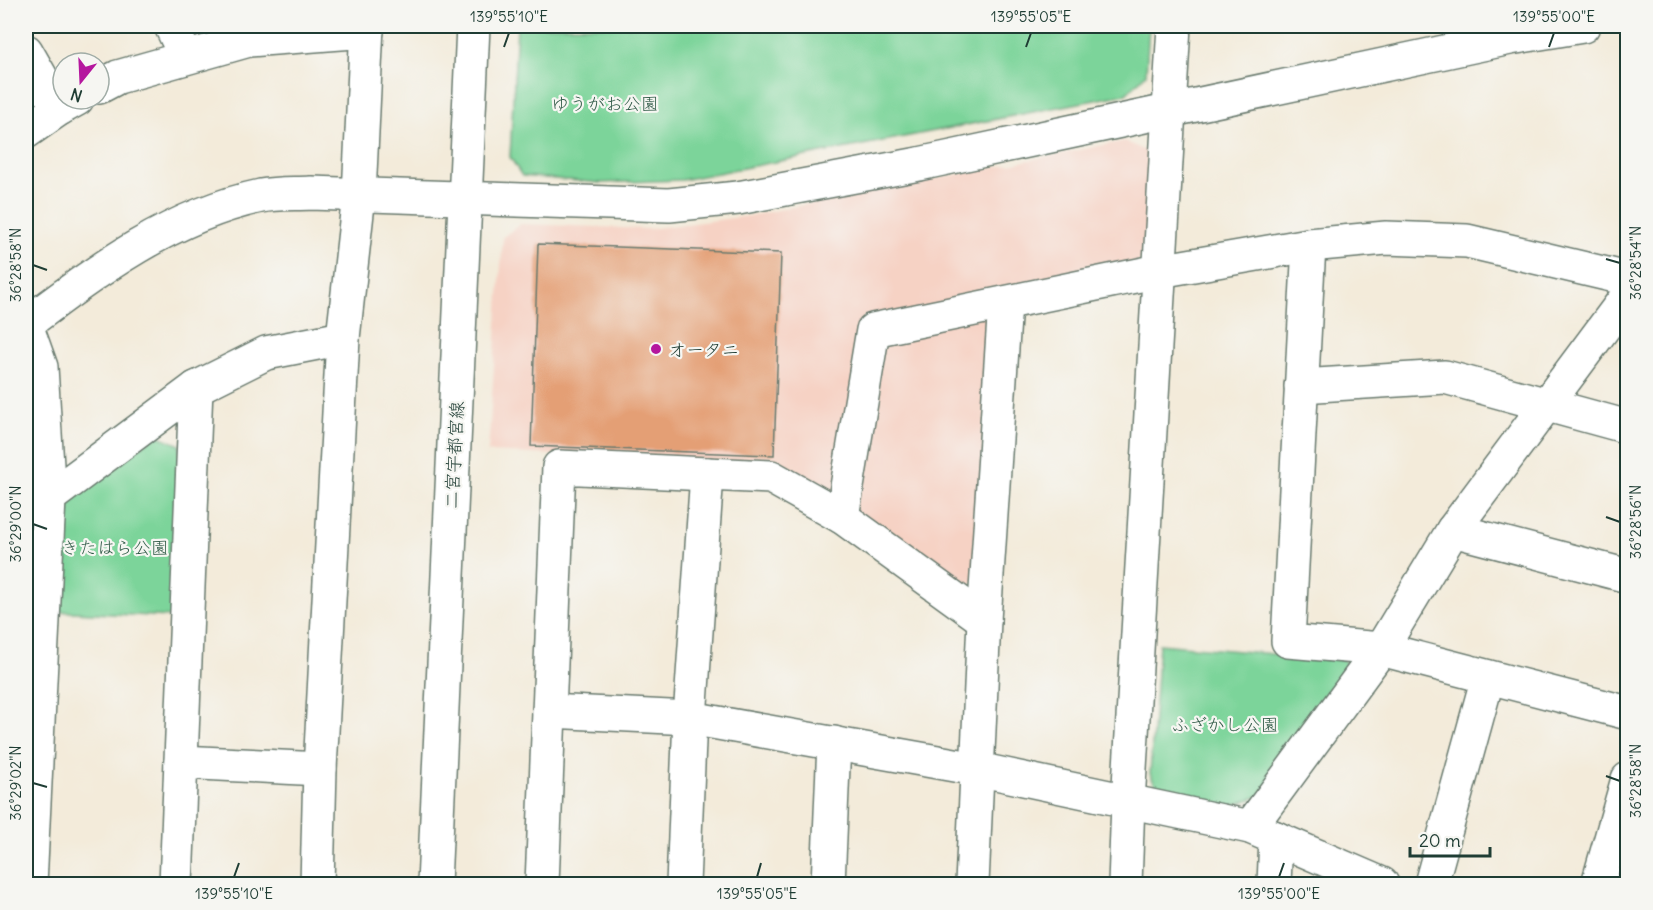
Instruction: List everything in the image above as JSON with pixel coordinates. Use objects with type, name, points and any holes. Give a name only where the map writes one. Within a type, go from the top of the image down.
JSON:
[{"type":"street","points":[[171,26],[186,57]]},
{"type":"street","name":"二宮宇都宮線","points":[[434,885],[473,26]]},
{"type":"street","points":[[1125,885],[1174,26]]},
{"type":"street","points":[[30,885],[41,367],[26,324],[127,252],[181,223],[225,205],[264,196],[311,193],[669,205],[738,198],[918,164],[1510,38],[1583,26]]},
{"type":"street","points":[[111,81],[249,40],[367,28],[359,195],[344,338],[317,885]]},
{"type":"street","points":[[26,51],[51,83]]},
{"type":"street","points":[[26,132],[58,111]]},
{"type":"street","points":[[842,517],[873,330],[1159,272],[1309,245],[1386,238],[1467,241],[1628,279]]},
{"type":"street","points":[[1309,245],[1288,641],[1381,649],[1628,713]]},
{"type":"street","points":[[1274,885],[1263,833],[1381,649],[1453,530],[1628,295]]},
{"type":"street","points":[[972,885],[984,620],[1005,303]]},
{"type":"street","points":[[37,507],[196,388],[266,353],[344,338]]},
{"type":"street","points":[[1302,386],[1445,377],[1628,427]]},
{"type":"street","points":[[176,885],[196,388]]},
{"type":"street","points":[[542,885],[559,468],[771,477],[842,517],[984,620]]},
{"type":"street","points":[[683,885],[690,718],[707,474]]},
{"type":"street","points":[[1453,530],[1628,576]]},
{"type":"street","points":[[1431,885],[1488,677]]},
{"type":"street","points":[[549,711],[690,718],[977,769],[1263,833],[1382,885]]},
{"type":"street","points":[[828,885],[834,743]]},
{"type":"street","points":[[181,762],[321,769]]},
{"type":"street","points":[[1598,885],[1628,779]]},
{"type":"shaded area","points":[[1125,141],[1151,154],[1145,254],[1138,263],[992,289],[977,578],[964,590],[775,464],[488,452],[503,237],[520,224],[649,229],[748,216]]},
{"type":"green space","name":"ゆうがお公園","points":[[517,26],[1149,26],[1146,74],[1126,94],[682,180],[600,183],[522,176],[510,157]]},
{"type":"green space","name":"きたはら公園","points":[[157,435],[180,445],[172,617],[53,611],[65,499]]},
{"type":"green space","name":"ふざかし公園","points":[[1159,644],[1344,660],[1351,670],[1260,796],[1226,808],[1160,794],[1150,774]]},
{"type":"building","name":"オータニ","points":[[538,244],[781,253],[774,455],[531,446]]},
{"type":"place","name":"オータニ","points":[[656,349]]}]
